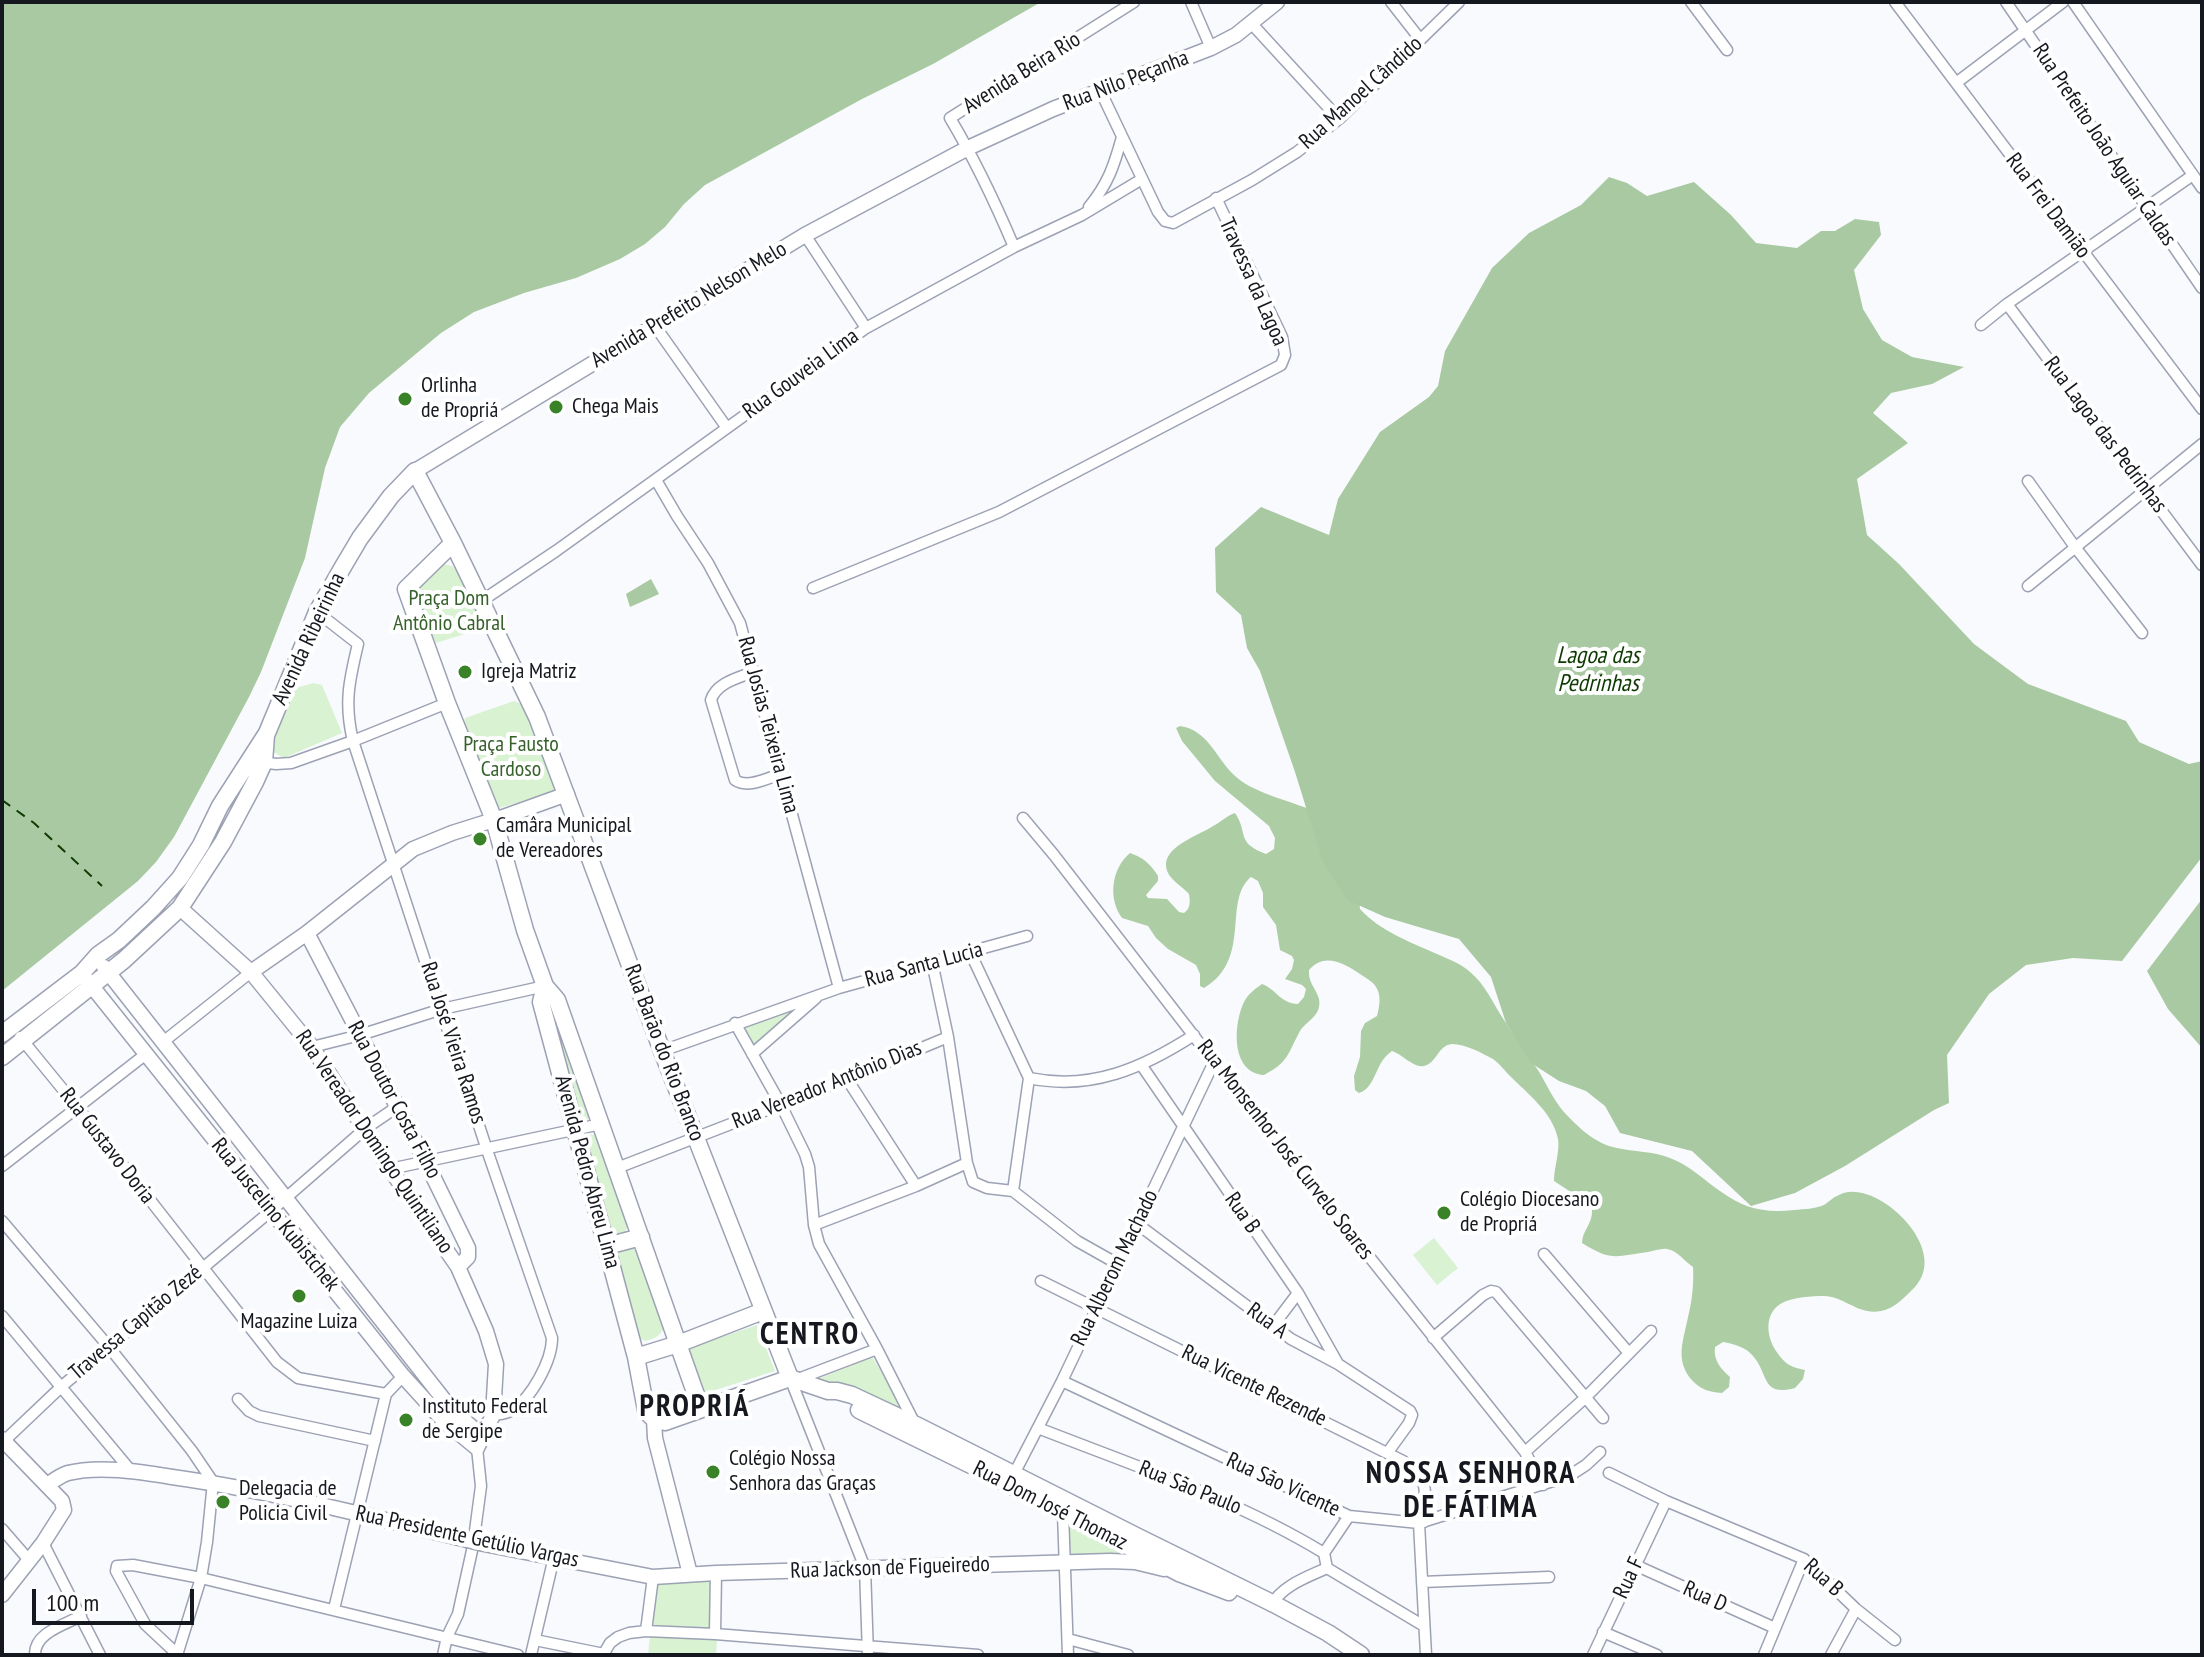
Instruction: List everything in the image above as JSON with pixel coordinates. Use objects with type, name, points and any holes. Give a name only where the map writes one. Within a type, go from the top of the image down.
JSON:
[{"type":"main road","points":[[415,471],[537,717],[567,794]]},
{"type":"main road","name":"Avenida Ribeirinha","points":[[256,760],[317,612],[360,538],[391,496],[415,471]]},
{"type":"main road","points":[[453,543],[406,589],[494,820]]},
{"type":"main road","points":[[2,1057],[93,987],[180,908],[223,842],[256,760]]},
{"type":"main road","points":[[7,1030],[82,973],[98,955],[142,919],[180,878],[220,806],[256,760]]},
{"type":"main road","name":"Rua Barão do Rio Branco","points":[[567,794],[662,1051],[763,1311],[793,1379]]},
{"type":"main road","name":"Avenida Pedro Abreu Lima","points":[[494,820],[521,917],[545,986],[557,1000],[701,1409]]},
{"type":"main road","name":"Avenida Pedro Abreu Lima","points":[[545,986],[541,1002],[636,1357],[646,1410],[654,1419]]},
{"type":"main road","points":[[607,1246],[641,1237]]},
{"type":"main road","points":[[636,1357],[763,1311]]},
{"type":"main road","points":[[654,1419],[665,1422],[793,1379],[828,1391],[852,1395],[918,1433]]},
{"type":"main road","name":"Rua Dom José Thomaz","points":[[918,1433],[1014,1474],[1063,1506]]},
{"type":"main road","name":"Rua Dom José Thomaz","points":[[918,1433],[1063,1506]]},
{"type":"main road","points":[[1063,1506],[1137,1544],[1302,1618],[1361,1655]]},
{"type":"main road","name":"Rua Dom José Thomaz","points":[[1137,1544],[1179,1573],[1271,1605]]},
{"type":"street","name":"Avenida Beira Rio","points":[[968,148],[950,118],[1134,2]]},
{"type":"street","points":[[1191,2],[1211,48]]},
{"type":"street","name":"Rua Nilo Peçanha","points":[[968,148],[1053,109],[1211,48],[1236,35],[1277,2]]},
{"type":"street","points":[[1391,2],[1420,39]]},
{"type":"street","name":"Rua Manoel Cândido","points":[[1142,179],[1161,217],[1169,223],[1252,180],[1297,152],[1339,119],[1459,2]]},
{"type":"street","points":[[1691,2],[1727,50]]},
{"type":"street","name":"Rua Frei Damião","points":[[1895,2],[2202,409]]},
{"type":"street","name":"Rua Prefeito João Aguiar Caldas","points":[[2006,2],[2202,288]]},
{"type":"street","points":[[1956,83],[2063,2]]},
{"type":"street","points":[[2073,2],[2202,188]]},
{"type":"street","points":[[1251,23],[1339,119]]},
{"type":"street","points":[[1100,90],[1142,179]]},
{"type":"street","points":[[1082,215],[1102,191],[1112,172],[1122,137]]},
{"type":"street","points":[[968,148],[1014,247]]},
{"type":"street","name":"Avenida Prefeito Nelson Melo","points":[[415,471],[805,235],[968,148]]},
{"type":"street","points":[[1981,325],[2193,175]]},
{"type":"street","name":"Rua Gouveia Lima","points":[[480,602],[866,328],[1014,247],[1082,215],[1142,179]]},
{"type":"street","name":"Travessa da Lagoa","points":[[813,588],[999,512],[1281,365],[1285,355],[1282,337],[1216,198]]},
{"type":"street","points":[[805,235],[866,328]]},
{"type":"street","name":"Rua Lagoa das Pedrinhas","points":[[2007,304],[2202,565]]},
{"type":"street","points":[[655,326],[727,428]]},
{"type":"street","points":[[2028,586],[2202,444]]},
{"type":"street","name":"Rua Josias Teixeira Lima","points":[[656,480],[708,563],[740,623],[839,988]]},
{"type":"street","points":[[2028,481],[2142,633]]},
{"type":"street","name":"Rua José Vieira Ramos","points":[[317,612],[358,644],[348,686],[347,717],[353,741],[553,1343],[539,1379],[524,1401],[505,1414],[493,1415]]},
{"type":"street","points":[[753,672],[719,687],[711,695],[711,700],[735,780],[742,784],[781,774]]},
{"type":"street","points":[[256,760],[291,763],[447,703]]},
{"type":"street","points":[[163,1042],[413,849],[567,794]]},
{"type":"street","name":"Rua Monsenhor José Curvelo Soares","points":[[1023,818],[1525,1452],[1543,1485]]},
{"type":"street","name":"Rua Vereador Domingo Quintiliano","points":[[180,908],[251,972],[312,1047],[390,1169],[458,1267],[494,1354],[493,1415]]},
{"type":"street","name":"Rua Doutor Costa Filho","points":[[307,933],[468,1248],[468,1257],[458,1267]]},
{"type":"street","name":"Rua Santa Lucia","points":[[662,1051],[839,988],[1027,936]]},
{"type":"street","points":[[970,952],[1029,1078],[1013,1191]]},
{"type":"street","name":"Rua Juscelino Kubistchek","points":[[98,955],[107,973],[286,1197],[448,1415]]},
{"type":"street","points":[[932,962],[948,1037],[971,1179],[975,1185],[1013,1191],[1077,1241],[1116,1263]]},
{"type":"street","name":"Rua Juscelino Kubistchek","points":[[82,973],[403,1376],[479,1442]]},
{"type":"street","points":[[312,1047],[442,1009],[545,986]]},
{"type":"street","points":[[752,1054],[820,994]]},
{"type":"street","points":[[132,1037],[148,1022]]},
{"type":"street","points":[[735,1023],[805,1154],[814,1225],[827,1261],[877,1349],[918,1433]]},
{"type":"street","name":"Rua Gustavo Doria","points":[[7,1030],[23,1040],[277,1362],[298,1378],[386,1394]]},
{"type":"street","points":[[1029,1078],[1048,1082],[1082,1081],[1142,1066],[1194,1035]]},
{"type":"street","name":"Rua Vereador Antônio Dias","points":[[617,1168],[948,1037]]},
{"type":"street","points":[[2,1166],[146,1054]]},
{"type":"street","name":"Rua Alberom Machado","points":[[1014,1474],[1062,1381],[1214,1062]]},
{"type":"street","name":"Rua B","points":[[1142,1066],[1298,1293],[1338,1364]]},
{"type":"street","points":[[847,1079],[916,1186]]},
{"type":"street","points":[[286,1197],[366,1128],[397,1107]]},
{"type":"street","points":[[390,1169],[601,1124]]},
{"type":"street","points":[[814,1225],[967,1163]]},
{"type":"street","name":"Travessa Capitão Zezé","points":[[3,1441],[62,1386],[286,1197]]},
{"type":"street","points":[[2,1221],[109,1347],[213,1482],[201,1578],[177,1654],[145,1624],[116,1568],[120,1565],[201,1578],[447,1637],[499,1653],[518,1655]]},
{"type":"street","name":"Rua A","points":[[1136,1223],[1273,1326],[1405,1407],[1411,1418],[1388,1452]]},
{"type":"street","points":[[1544,1254],[1628,1352]]},
{"type":"street","name":"Rua Vicente Rezende","points":[[1041,1281],[1388,1452],[1422,1477],[1425,1484],[1422,1522]]},
{"type":"street","points":[[1433,1338],[1483,1295],[1494,1291],[1603,1418]]},
{"type":"street","points":[[1273,1326],[1298,1293]]},
{"type":"street","points":[[2,1316],[131,1471]]},
{"type":"street","points":[[1525,1452],[1585,1398],[1651,1331]]},
{"type":"street","points":[[868,1651],[865,1568],[793,1379],[877,1349]]},
{"type":"street","points":[[334,1609],[386,1394],[403,1376]]},
{"type":"street","name":"Rua São Vicente","points":[[1062,1381],[1349,1516],[1422,1522],[1569,1476],[1600,1452]]},
{"type":"street","points":[[238,1399],[249,1411],[259,1416],[375,1441]]},
{"type":"street","points":[[443,1655],[447,1637],[458,1614],[475,1543],[481,1486],[479,1442],[493,1415]]},
{"type":"street","points":[[654,1419],[655,1438],[690,1574]]},
{"type":"street","name":"Rua São Paulo","points":[[1038,1428],[1243,1509],[1324,1553]]},
{"type":"street","points":[[2,1595],[43,1543],[64,1510],[62,1501],[3,1441]]},
{"type":"street","name":"Rua Presidente Getúlio Vargas","points":[[47,1485],[66,1473],[87,1470],[131,1471],[213,1482],[358,1513],[475,1543],[653,1577],[690,1574]]},
{"type":"street","name":"Rua B","points":[[1609,1473],[1666,1501],[1804,1559],[1856,1609],[1895,1640]]},
{"type":"street","name":"Rua F","points":[[1593,1655],[1666,1501]]},
{"type":"street","points":[[1063,1506],[1068,1655]]},
{"type":"street","points":[[1349,1516],[1324,1553],[1327,1568],[1424,1626]]},
{"type":"street","points":[[1422,1522],[1426,1655]]},
{"type":"street","points":[[2,1529],[28,1559]]},
{"type":"street","points":[[43,1543],[100,1655]]},
{"type":"street","points":[[531,1655],[554,1557]]},
{"type":"street","points":[[1764,1655],[1804,1559]]},
{"type":"street","name":"Rua Jackson de Figueiredo","points":[[690,1574],[1110,1561],[1135,1562],[1179,1573]]},
{"type":"street","name":"Rua D","points":[[1635,1565],[1775,1628]]},
{"type":"street","points":[[1271,1605],[1280,1593],[1327,1568]]},
{"type":"street","points":[[715,1634],[716,1573]]},
{"type":"street","points":[[646,1631],[653,1577]]},
{"type":"street","points":[[1422,1582],[1549,1577]]},
{"type":"street","points":[[1831,1655],[1856,1609]]},
{"type":"street","points":[[35,1655],[34,1648],[39,1639],[81,1616]]},
{"type":"street","points":[[535,1640],[604,1654],[618,1637],[646,1631],[715,1634],[868,1651],[978,1655]]},
{"type":"street","points":[[1603,1632],[1657,1655]]},
{"type":"street","points":[[1068,1639],[1128,1655]]},
{"type":"green space","name":"Praça Dom Antônio Cabral","points":[[444,564],[458,572],[484,628],[436,643],[417,595],[419,588]]},
{"type":"green space","points":[[313,683],[322,685],[342,733],[284,758],[273,752],[271,741],[293,689]]},
{"type":"green space","name":"Praça Fausto Cardoso","points":[[514,701],[523,705],[557,791],[499,808],[464,724],[465,718]]},
{"type":"green space","points":[[548,990],[591,1117],[585,1121],[578,1119]]},
{"type":"green space","points":[[804,1003],[753,1047],[742,1026]]},
{"type":"green space","points":[[589,1134],[598,1136],[629,1222],[625,1232],[615,1234],[607,1231],[584,1141]]},
{"type":"green space","points":[[1434,1238],[1458,1268],[1437,1285],[1413,1255]]},
{"type":"green space","points":[[624,1248],[639,1252],[666,1324],[653,1339],[645,1341],[636,1336],[614,1258]]},
{"type":"green space","points":[[757,1325],[775,1371],[703,1394],[687,1349]]},
{"type":"green space","points":[[872,1357],[907,1413],[818,1379]]},
{"type":"green space","points":[[1069,1520],[1124,1550],[1125,1557],[1071,1559]]},
{"type":"green space","points":[[713,1581],[710,1628],[652,1625],[655,1583]]},
{"type":"green space","points":[[650,1636],[717,1640],[716,1655],[648,1655]]},
{"type":"shaded area","points":[[1180,726],[1205,739],[1241,781],[1309,809],[1359,899],[1360,909],[1386,930],[1458,963],[1475,976],[1559,1106],[1587,1134],[1609,1146],[1657,1154],[1677,1161],[1729,1197],[1755,1208],[1773,1211],[1809,1209],[1824,1205],[1839,1195],[1854,1192],[1871,1196],[1904,1219],[1916,1236],[1924,1254],[1924,1271],[1915,1287],[1895,1305],[1873,1312],[1824,1296],[1797,1298],[1782,1303],[1772,1313],[1768,1325],[1770,1339],[1785,1362],[1805,1370],[1803,1379],[1795,1388],[1784,1390],[1771,1387],[1750,1353],[1740,1346],[1723,1342],[1715,1347],[1715,1356],[1730,1377],[1729,1387],[1722,1393],[1708,1391],[1690,1378],[1682,1356],[1692,1299],[1693,1267],[1667,1249],[1614,1256],[1600,1253],[1582,1243],[1592,1210],[1583,1200],[1554,1181],[1558,1139],[1551,1121],[1493,1059],[1468,1047],[1452,1044],[1444,1047],[1428,1064],[1420,1066],[1392,1051],[1369,1086],[1359,1093],[1355,1090],[1354,1076],[1360,1057],[1361,1031],[1365,1023],[1377,1016],[1379,994],[1373,983],[1354,970],[1328,960],[1309,970],[1319,999],[1318,1010],[1300,1031],[1287,1056],[1264,1075],[1245,1066],[1240,1057],[1237,1035],[1240,1012],[1246,999],[1262,984],[1287,1002],[1298,1004],[1306,989],[1285,979],[1294,960],[1280,950],[1276,925],[1263,907],[1263,893],[1258,881],[1251,877],[1243,887],[1228,962],[1219,976],[1204,988],[1200,986],[1196,965],[1168,949],[1148,926],[1122,918],[1113,893],[1115,876],[1130,853],[1146,862],[1158,876],[1158,881],[1146,895],[1148,898],[1167,899],[1179,912],[1184,913],[1189,907],[1189,894],[1168,874],[1167,858],[1177,846],[1235,813],[1250,845],[1266,854],[1274,849],[1275,838],[1269,826],[1215,781],[1182,741],[1176,728]]},
{"type":"water","points":[[2,2],[1041,2],[933,64],[705,185],[665,227],[620,259],[576,278],[474,312],[441,333],[369,393],[340,427],[325,468],[305,558],[261,672],[174,837],[138,881],[2,991]]},
{"type":"water","name":"Lagoa das Pedrinhas","points":[[1609,177],[1627,183],[1647,196],[1694,182],[1731,215],[1756,243],[1797,248],[1821,231],[1835,231],[1855,219],[1879,222],[1881,235],[1854,270],[1863,309],[1882,340],[1912,357],[1964,367],[1932,384],[1891,393],[1873,413],[1908,443],[1857,479],[1867,535],[1899,564],[1974,644],[2028,684],[2126,721],[2139,742],[2189,764],[2202,761],[2202,857],[2122,961],[2073,958],[2026,965],[1989,994],[1947,1055],[1949,1103],[1795,1193],[1751,1206],[1692,1151],[1620,1133],[1605,1106],[1586,1091],[1559,1081],[1531,1063],[1506,1023],[1491,977],[1459,939],[1385,917],[1347,900],[1323,862],[1260,671],[1247,648],[1241,615],[1216,592],[1215,548],[1261,507],[1329,535],[1338,499],[1380,432],[1429,397],[1438,386],[1445,351],[1492,268],[1529,233],[1581,205]]},
{"type":"water","points":[[651,579],[659,594],[630,607],[626,594]]},
{"type":"water","points":[[2202,899],[2202,1048],[2168,1009],[2147,971]]},
{"type":"ferry route","points":[[2,800],[34,823],[102,886]]},
{"type":"place","name":"Orlinha de Propriá","points":[[405,399]]},
{"type":"place","name":"Chega Mais","points":[[556,407]]},
{"type":"place","name":"Igreja Matriz","points":[[465,672]]},
{"type":"place","name":"Camâra Municipal de Vereadores","points":[[480,839]]},
{"type":"place","name":"Colégio Diocesano de Propriá","points":[[1444,1213]]},
{"type":"place","name":"Magazine Luiza","points":[[299,1296]]},
{"type":"place","name":"Instituto Federal de Sergipe","points":[[406,1420]]},
{"type":"place","name":"Colégio Nossa Senhora das Graças","points":[[713,1472]]},
{"type":"place","name":"Delegacia de Policia Civil","points":[[223,1502]]},
{"type":"district","name":"CENTRO","points":[[810,1335]]},
{"type":"district","name":"PROPRIÁ","points":[[695,1407]]},
{"type":"district","name":"NOSSA SENHORA DE FÁTIMA","points":[[1471,1491]]}]
